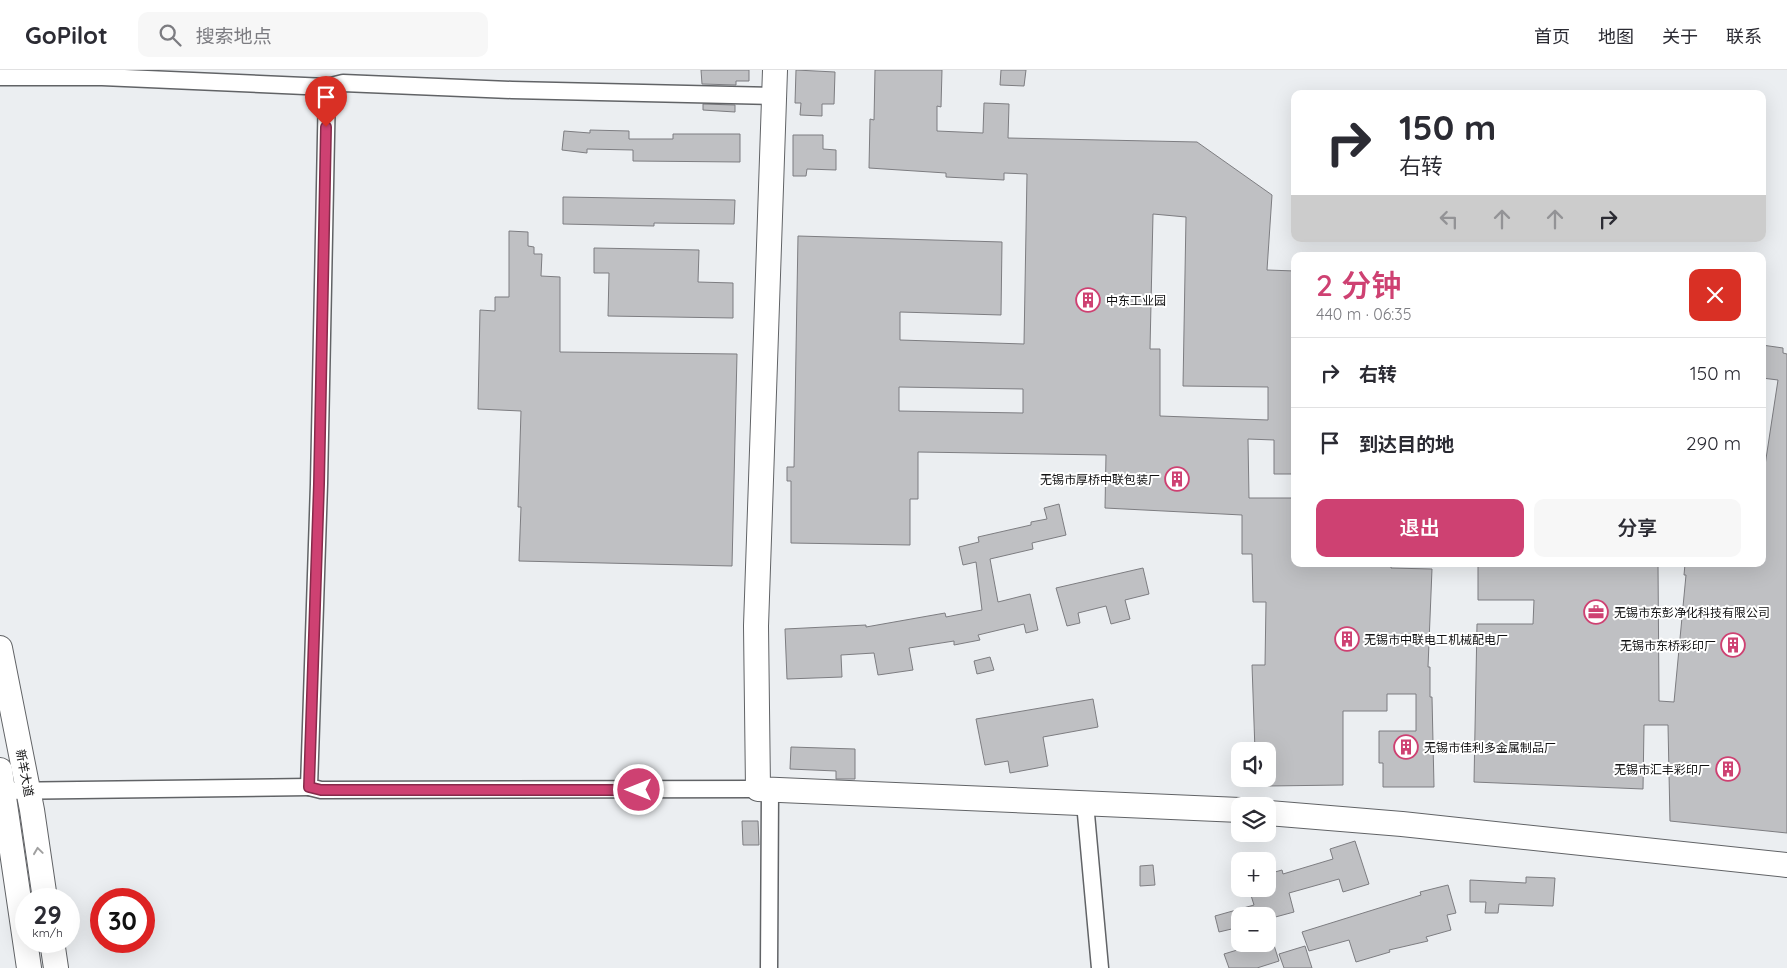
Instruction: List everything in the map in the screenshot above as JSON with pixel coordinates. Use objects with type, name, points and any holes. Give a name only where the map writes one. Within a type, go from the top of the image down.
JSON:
[{"type":"street","points":[[769,968],[764,790],[756,626],[775,70]]},
{"type":"street","points":[[0,77],[102,77],[327,87],[343,83],[512,90],[774,96]]},
{"type":"street","points":[[309,787],[319,484],[327,87]]},
{"type":"street","name":"新羊大道","points":[[0,648],[29,791],[44,888]]},
{"type":"street","points":[[1,784],[29,791],[309,787],[321,790],[764,790],[1231,810]]},
{"type":"street","name":"新羊大道","points":[[1,784],[29,968]]},
{"type":"street","points":[[1085,803],[1100,968]]},
{"type":"street","points":[[1276,814],[1402,824],[1787,865]]},
{"type":"street","points":[[54,953],[56,968]]},
{"type":"building","points":[[701,70],[749,70],[749,81],[736,81],[736,85],[702,84]]},
{"type":"building","points":[[796,70],[835,72],[834,104],[822,104],[822,116],[800,115],[801,103],[795,103]]},
{"type":"building","points":[[875,70],[942,70],[941,107],[937,106],[937,131],[983,133],[984,103],[1009,104],[1008,138],[1197,142],[1272,195],[1267,270],[1291,271],[1291,474],[1274,474],[1274,440],[1248,439],[1249,498],[1291,498],[1291,567],[1432,569],[1428,667],[1430,667],[1430,697],[1432,697],[1434,787],[1383,787],[1383,763],[1379,763],[1379,731],[1416,731],[1416,694],[1387,694],[1387,711],[1343,711],[1343,785],[1276,786],[1276,742],[1255,742],[1252,665],[1265,665],[1266,602],[1253,602],[1252,554],[1242,554],[1242,515],[1105,508],[1106,455],[918,452],[918,499],[910,499],[910,545],[791,543],[791,481],[787,481],[787,467],[794,467],[798,236],[1002,242],[1001,315],[900,312],[900,340],[1024,344],[1027,174],[1004,173],[1004,180],[946,177],[946,173],[869,168],[870,119],[874,120]],"holes":[[[1153,214],[1186,217],[1183,386],[1268,387],[1268,420],[1160,416],[1160,349],[1150,349]],[[899,387],[1023,389],[1023,413],[899,411]]]},
{"type":"building","points":[[1001,70],[1026,70],[1024,86],[1000,85]]},
{"type":"building","points":[[703,104],[735,105],[735,112],[703,110]]},
{"type":"building","points":[[590,130],[629,131],[629,139],[673,139],[673,134],[740,134],[740,162],[633,161],[633,150],[587,149],[587,153],[562,150],[564,131],[590,133]]},
{"type":"building","points":[[793,135],[823,135],[823,149],[836,150],[836,170],[807,169],[806,176],[793,176]]},
{"type":"building","points":[[563,197],[735,200],[734,224],[654,223],[654,226],[563,224]]},
{"type":"building","points":[[509,231],[528,232],[528,246],[534,247],[534,254],[542,254],[541,276],[560,277],[560,352],[737,354],[732,566],[519,561],[521,507],[518,507],[521,411],[478,409],[480,310],[495,311],[495,297],[509,297]]},
{"type":"building","points":[[594,248],[699,250],[698,282],[733,283],[733,318],[608,316],[609,273],[594,273]]},
{"type":"building","points":[[1766,346],[1783,348],[1783,353],[1787,354],[1787,833],[1670,821],[1668,725],[1644,725],[1643,789],[1474,782],[1477,624],[1533,624],[1534,600],[1478,600],[1478,567],[1658,567],[1659,701],[1674,702],[1686,575],[1684,575],[1685,567],[1766,567],[1766,459],[1778,380],[1766,378]]},
{"type":"building","points":[[1059,504],[1066,535],[1032,543],[1033,549],[990,559],[998,602],[1030,594],[1038,630],[1026,633],[1024,624],[978,635],[980,640],[954,645],[954,641],[909,648],[913,670],[878,675],[874,653],[841,655],[842,677],[787,679],[785,629],[866,625],[866,627],[945,613],[946,617],[982,610],[976,562],[963,565],[959,547],[979,542],[978,537],[1031,525],[1031,522],[1047,519],[1044,508]]},
{"type":"building","points":[[1143,568],[1149,594],[1125,600],[1130,619],[1111,624],[1106,606],[1078,613],[1080,623],[1067,626],[1056,588]]},
{"type":"building","points":[[990,657],[994,670],[977,674],[974,661]]},
{"type":"building","points":[[1093,699],[1098,727],[1043,737],[1048,766],[1010,773],[1008,761],[985,765],[976,719]]},
{"type":"building","points":[[791,747],[855,749],[855,779],[836,779],[836,771],[790,769]]},
{"type":"building","points":[[742,821],[758,821],[759,845],[743,845]]},
{"type":"building","points":[[1355,841],[1369,884],[1343,892],[1339,879],[1289,893],[1294,912],[1276,917],[1276,907],[1247,907],[1254,905],[1252,897],[1276,897],[1276,872],[1282,870],[1283,874],[1333,859],[1330,849]]},
{"type":"building","points":[[1153,865],[1155,885],[1140,886],[1140,866]]},
{"type":"building","points":[[1526,877],[1555,878],[1553,906],[1499,904],[1498,913],[1485,913],[1486,902],[1470,902],[1470,880],[1526,883]]},
{"type":"building","points":[[1448,885],[1456,913],[1447,915],[1451,930],[1426,937],[1428,941],[1389,950],[1390,952],[1356,962],[1349,940],[1309,951],[1302,932],[1421,895],[1420,892]]},
{"type":"building","points":[[1231,911],[1231,929],[1219,932],[1215,916]]},
{"type":"building","points":[[1305,946],[1312,968],[1284,968],[1279,954]]},
{"type":"building","points":[[1231,952],[1276,952],[1279,961],[1257,968],[1229,968],[1224,954]]},
{"type":"place","name":"中东工业园","points":[[1088,300]]},
{"type":"place","name":"无锡市厚桥中联包装厂","points":[[1177,479]]},
{"type":"place","name":"无锡市东彭净化科技有限公司","points":[[1596,612]]},
{"type":"place","name":"无锡市中联电工机械配电厂","points":[[1347,639]]},
{"type":"place","name":"无锡市东桥彩印厂","points":[[1733,645]]},
{"type":"place","name":"无锡市佳利多金属制品厂","points":[[1406,747]]},
{"type":"place","name":"无锡市汇丰彩印厂","points":[[1728,769]]},
{"type":"route","points":[[326,127],[319,484],[309,787],[321,790],[639,790]]}]
